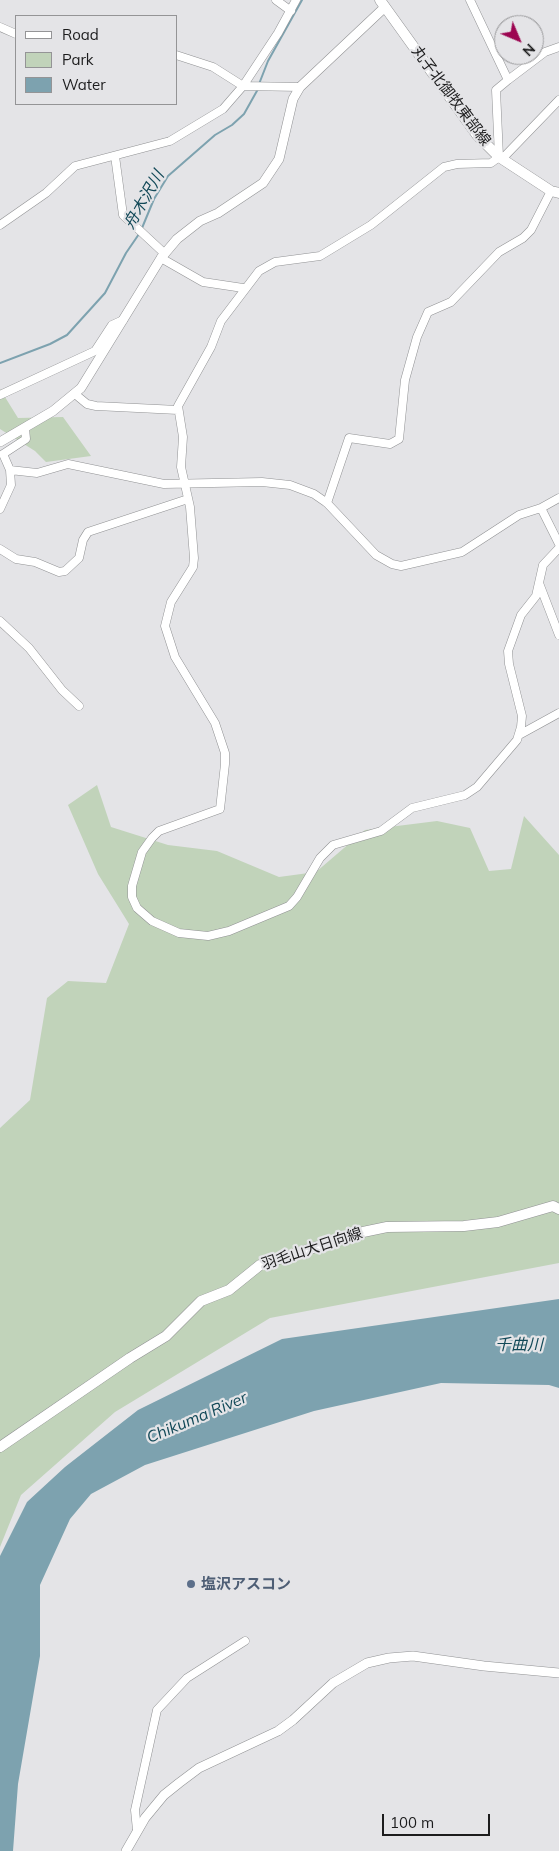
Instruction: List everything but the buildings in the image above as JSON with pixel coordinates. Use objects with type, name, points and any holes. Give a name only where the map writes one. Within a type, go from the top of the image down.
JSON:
[{"type":"main road","name":"丸子北御牧東部線","points":[[385,2],[477,135],[500,158],[555,192]]},
{"type":"main road","name":"羽毛山大日向線","points":[[0,1447],[130,1358],[166,1336],[200,1301],[228,1290],[260,1264],[363,1232],[387,1227],[464,1226],[498,1222],[554,1206],[559,1209]]},
{"type":"street","points":[[276,0],[291,11]]},
{"type":"street","points":[[0,225],[46,193],[74,166],[170,141],[223,109],[243,86],[291,11],[296,0]]},
{"type":"street","points":[[470,0],[508,80]]},
{"type":"street","points":[[0,442],[25,429],[75,394],[90,376],[163,255],[190,228],[253,192],[263,183],[279,159],[293,99],[300,87],[385,2]]},
{"type":"street","points":[[0,28],[15,34]]},
{"type":"street","points":[[500,158],[496,90],[545,52],[559,48]]},
{"type":"street","points":[[178,56],[213,67],[243,86],[300,87]]},
{"type":"street","points":[[559,100],[500,158],[492,163],[457,164],[444,167],[371,225],[320,256],[275,262],[258,270],[220,321],[211,347],[181,398],[178,410],[183,437],[181,467],[188,499],[194,558],[193,567],[171,602],[165,626],[175,657],[214,723],[225,753],[220,809],[159,832],[152,838],[142,852],[134,876],[132,897],[136,908],[152,921],[179,933],[208,936],[222,934],[289,906],[297,897],[320,858],[333,845],[381,831],[412,808],[466,795],[476,787],[517,740],[519,735],[522,716],[509,664],[508,651],[520,615],[536,596],[543,565],[559,548]]},
{"type":"street","points":[[115,156],[122,215],[163,255],[203,282],[244,288]]},
{"type":"street","points":[[328,503],[349,438],[390,444],[399,439],[405,380],[417,337],[428,312],[452,302],[499,252],[523,238],[531,230],[555,192]]},
{"type":"street","points":[[0,395],[95,351],[112,325],[123,320]]},
{"type":"street","points":[[75,394],[87,404],[96,406],[178,410]]},
{"type":"street","points":[[0,509],[11,485],[10,470],[3,454],[26,439],[25,429]]},
{"type":"street","points":[[10,470],[37,473],[68,464],[164,484],[278,483],[301,488],[328,503],[376,555],[392,564],[401,566],[462,552],[519,515],[541,508],[559,498]]},
{"type":"street","points":[[0,549],[16,559],[35,562],[59,572],[65,571],[79,558],[82,540],[88,532],[188,499]]},
{"type":"street","points":[[541,508],[559,544]]},
{"type":"street","points":[[539,583],[559,635]]},
{"type":"street","points":[[0,621],[29,648],[62,690],[79,706]]},
{"type":"street","points":[[519,735],[559,713]]},
{"type":"street","points":[[136,1830],[135,1810],[157,1710],[187,1678],[245,1641]]},
{"type":"street","points":[[126,1851],[136,1830],[164,1795],[199,1768],[278,1731],[293,1720],[333,1683],[367,1663],[389,1658],[413,1656],[484,1666],[559,1673]]},
{"type":"green space","points":[[0,389],[18,418],[63,417],[91,456],[46,462],[35,451],[0,429]]},
{"type":"green space","points":[[97,785],[111,827],[168,845],[217,851],[279,877],[316,872],[365,830],[437,821],[470,828],[489,871],[511,869],[524,816],[559,855],[559,1263],[270,1318],[115,1412],[21,1495],[0,1547],[0,1128],[30,1100],[47,998],[68,981],[106,983],[129,924],[98,874],[68,805]]},
{"type":"water","name":"千曲川","points":[[559,1299],[559,1388],[549,1385],[441,1383],[314,1411],[145,1465],[91,1494],[70,1519],[40,1585],[40,1656],[18,1784],[13,1851],[0,1851],[0,1556],[27,1502],[65,1467],[138,1410],[282,1339]]},
{"type":"waterway","name":"舟木沢川","points":[[259,84],[268,61],[302,0]]},
{"type":"waterway","name":"舟木沢川","points":[[142,228],[154,199],[168,176],[215,135],[232,125],[244,114],[258,89]]},
{"type":"waterway","name":"舟木沢川","points":[[0,363],[50,344],[67,335],[105,293],[126,253],[139,234]]},
{"type":"place","name":"塩沢アスコン","points":[[191,1584]]},
{"type":"water label","name":"Chikuma River","points":[[197,1418]]}]
